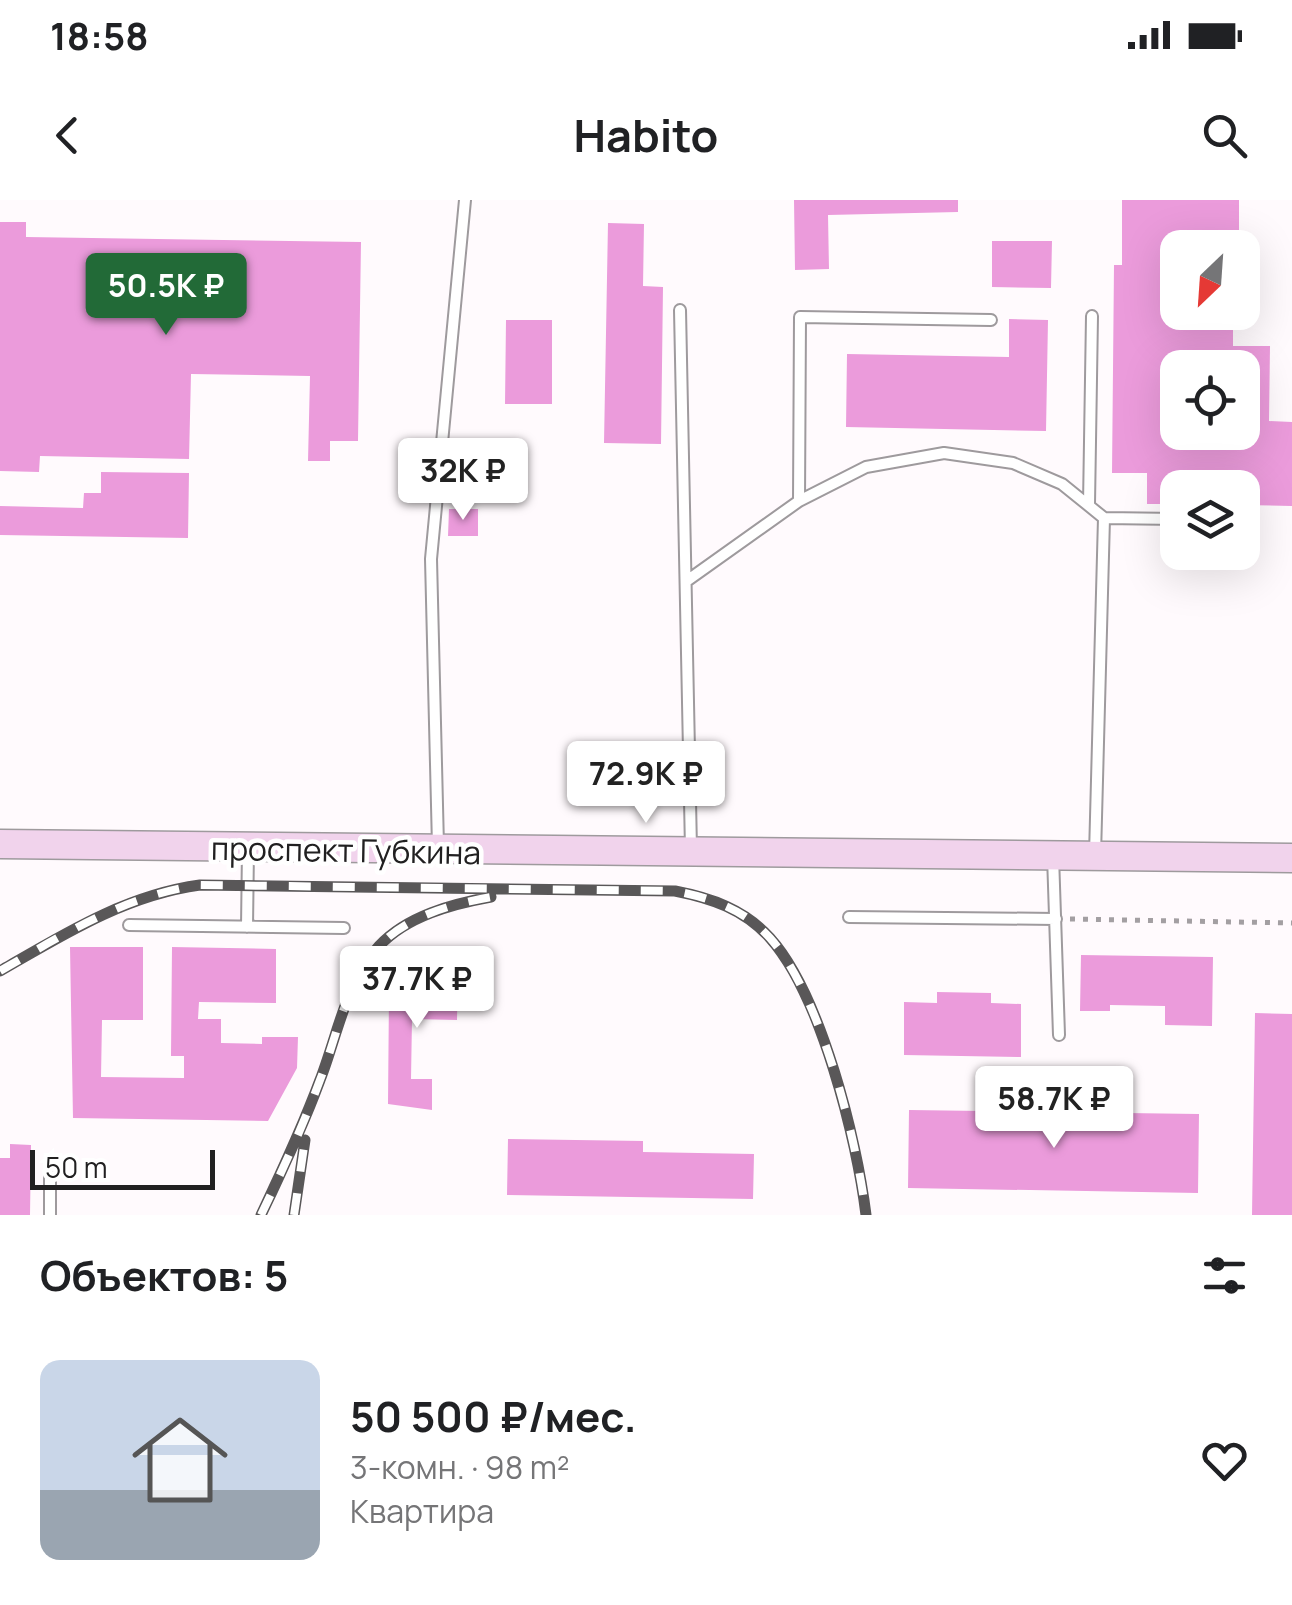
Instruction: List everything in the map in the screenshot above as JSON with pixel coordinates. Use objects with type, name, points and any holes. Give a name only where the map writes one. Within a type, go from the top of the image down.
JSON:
[{"type":"main road","name":"проспект Губкина","points":[[0,844],[691,855],[1292,858]]},
{"type":"lane","points":[[438,852],[431,559],[465,200]]},
{"type":"lane","points":[[680,310],[691,855]]},
{"type":"lane","points":[[799,501],[800,316],[991,320]]},
{"type":"lane","points":[[1089,504],[1092,316]]},
{"type":"lane","points":[[688,580],[799,501],[866,467],[944,452],[1012,463],[1062,484],[1104,518],[1160,519]]},
{"type":"lane","points":[[1095,856],[1104,518]]},
{"type":"lane","points":[[247,927],[248,849]]},
{"type":"lane","points":[[1052,856],[1059,1035]]},
{"type":"lane","points":[[848,917],[1056,918]]},
{"type":"lane","points":[[130,925],[344,928]]},
{"type":"lane","points":[[50,1178],[50,1215]]},
{"type":"path","points":[[1056,918],[1292,923]]},
{"type":"building","points":[[794,200],[958,200],[958,212],[828,215],[829,269],[795,270]]},
{"type":"building","points":[[1122,200],[1239,200],[1239,230],[1160,230],[1160,330],[1233,330],[1233,346],[1270,346],[1269,421],[1292,422],[1292,506],[1260,505],[1260,470],[1160,470],[1160,504],[1147,504],[1147,473],[1112,473],[1114,265],[1122,265]]},
{"type":"building","points":[[0,222],[26,222],[26,237],[361,242],[358,441],[330,441],[330,461],[308,461],[310,376],[191,374],[189,459],[40,456],[39,472],[0,471]]},
{"type":"building","points":[[608,223],[644,224],[643,286],[663,287],[661,444],[604,443]]},
{"type":"building","points":[[992,241],[1052,241],[1051,288],[992,287]]},
{"type":"building","points":[[1009,319],[1048,320],[1046,431],[846,427],[847,354],[1009,357]]},
{"type":"building","points":[[506,320],[552,320],[552,404],[505,404]]},
{"type":"building","points":[[101,472],[189,473],[188,538],[0,535],[0,506],[83,508],[84,493],[101,493]]},
{"type":"building","points":[[449,509],[478,509],[478,536],[448,536]]},
{"type":"building","points":[[70,947],[143,947],[143,1020],[102,1020],[101,1077],[184,1078],[184,1056],[171,1056],[172,947],[276,949],[276,1003],[199,1002],[198,1019],[221,1019],[221,1043],[262,1044],[262,1037],[298,1037],[297,1068],[268,1121],[73,1118]]},
{"type":"building","points":[[1081,955],[1213,957],[1212,1026],[1165,1025],[1165,1006],[1110,1005],[1110,1011],[1080,1011]]},
{"type":"building","points":[[413,969],[458,969],[457,1020],[412,1019],[411,1079],[432,1079],[432,1110],[388,1104],[389,993],[412,994]]},
{"type":"building","points":[[937,992],[991,993],[991,1003],[1021,1004],[1021,1057],[904,1055],[904,1002],[937,1003]]},
{"type":"building","points":[[1255,1013],[1292,1014],[1292,1215],[1252,1215]]},
{"type":"building","points":[[909,1110],[1199,1114],[1198,1193],[908,1188]]},
{"type":"building","points":[[508,1139],[643,1141],[643,1152],[754,1154],[753,1199],[507,1195]]},
{"type":"building","points":[[10,1144],[31,1145],[30,1215],[0,1215],[0,1158],[10,1158]]},
{"type":"railway","points":[[0,971],[121,907],[200,885],[675,891],[701,897],[738,912],[760,928],[788,963],[805,995],[845,1109],[866,1215]]},
{"type":"railway","points":[[261,1215],[313,1097],[350,992],[368,960],[390,936],[416,919],[491,897]]},
{"type":"railway","points":[[294,1215],[305,1140]]}]
